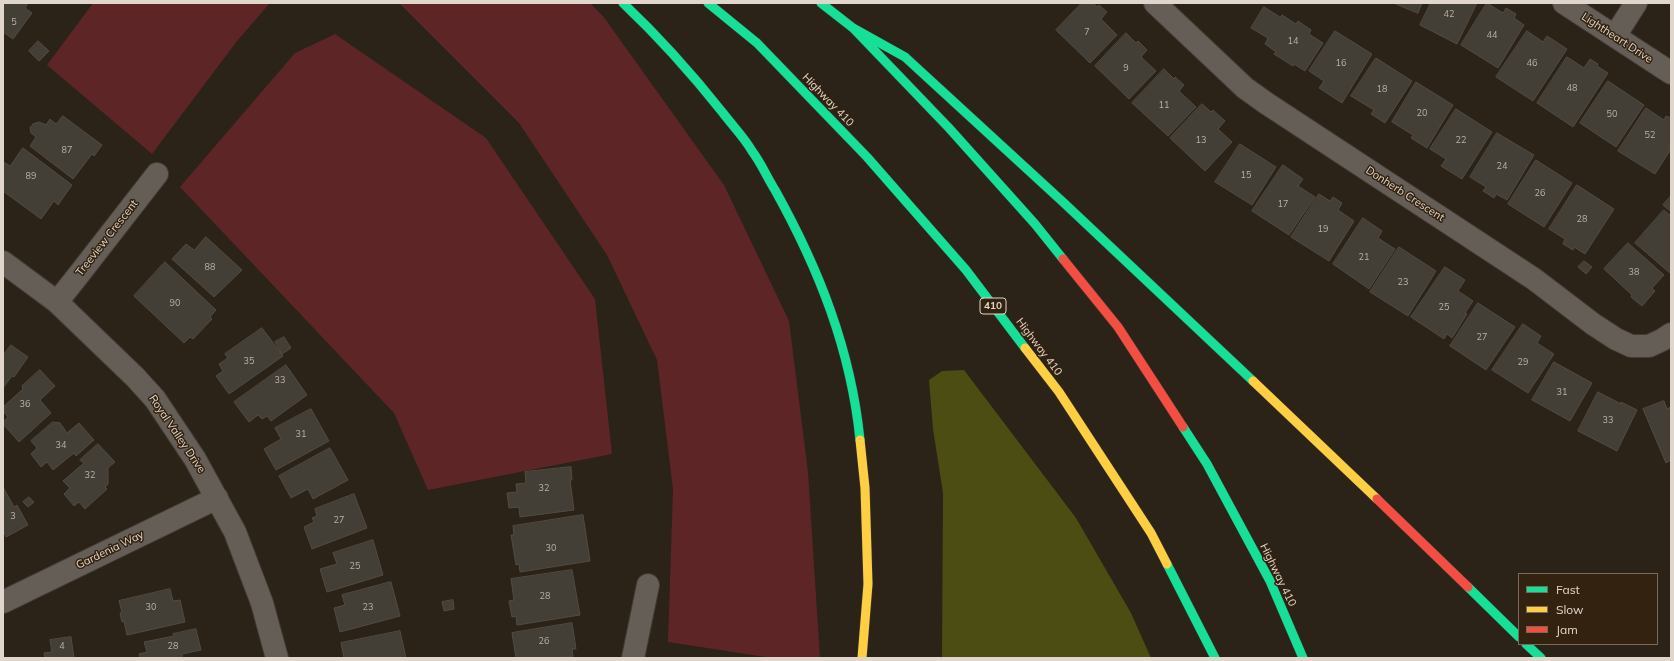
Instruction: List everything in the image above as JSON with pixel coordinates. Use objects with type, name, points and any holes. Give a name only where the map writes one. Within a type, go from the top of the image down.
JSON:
[{"type":"highway","points":[[623,3],[651,29],[701,85],[752,150],[792,221],[828,301],[841,340],[857,411],[865,488],[868,584],[862,658]]},
{"type":"highway","name":"Highway 410","points":[[708,3],[757,43],[867,157],[966,270],[1059,392],[1150,533],[1215,658]]},
{"type":"highway","name":"Highway 410","points":[[821,3],[853,28],[949,128],[1035,224],[1118,327],[1207,464],[1270,581],[1303,658]]},
{"type":"highway","points":[[853,28],[905,57],[1356,479],[1518,636]]},
{"type":"highway","points":[[1527,645],[1541,658]]},
{"type":"street","name":"Donherb Crescent","points":[[1155,3],[1245,88],[1534,279],[1616,339],[1632,346],[1649,346],[1671,334]]},
{"type":"street","name":"Lightheart Drive","points":[[1564,3],[1671,73]]},
{"type":"street","points":[[1615,36],[1636,3]]},
{"type":"street","name":"Treeview Crescent","points":[[56,302],[157,174]]},
{"type":"street","name":"Royal Valley Drive","points":[[3,262],[56,302],[135,377],[155,399],[195,458],[235,532],[268,622],[277,658]]},
{"type":"street","name":"Gardenia Way","points":[[3,602],[217,498]]},
{"type":"street","points":[[633,658],[648,585]]},
{"type":"shaded area","points":[[93,3],[270,3],[237,41],[152,154],[47,65]]},
{"type":"shaded area","points":[[399,3],[590,3],[603,16],[724,185],[789,321],[808,472],[820,658],[772,658],[668,642],[673,489],[657,360],[607,255],[519,123]]},
{"type":"shaded area","points":[[335,34],[486,138],[595,299],[612,454],[428,490],[394,413],[180,187],[295,53]]},
{"type":"shaded area","points":[[964,370],[1076,518],[1131,613],[1151,658],[942,658],[943,493],[933,429],[929,380],[942,371]]},
{"type":"building","points":[[3,3],[28,3],[25,8],[32,13],[13,39],[3,32]]},
{"type":"building","points":[[1082,3],[1093,3],[1097,7],[1099,5],[1107,12],[1101,19],[1117,35],[1090,63],[1056,30]]},
{"type":"building","points":[[1394,3],[1422,3],[1418,13]]},
{"type":"building","points":[[1431,3],[1477,3],[1457,44],[1420,25]]},
{"type":"building","points":[[1487,3],[1503,13],[1506,8],[1516,14],[1514,18],[1524,25],[1498,68],[1461,45]]},
{"type":"building","points":[[1264,7],[1280,17],[1282,15],[1296,24],[1298,21],[1311,30],[1309,34],[1323,43],[1305,71],[1294,64],[1293,66],[1274,54],[1276,52],[1265,44],[1268,38],[1251,28]]},
{"type":"building","points":[[1335,31],[1372,54],[1342,103],[1319,88],[1324,81],[1309,71]]},
{"type":"building","points":[[1527,31],[1543,42],[1547,36],[1567,49],[1533,101],[1496,77]]},
{"type":"building","points":[[1126,33],[1136,43],[1138,41],[1147,50],[1141,57],[1156,71],[1129,99],[1095,66]]},
{"type":"building","points":[[38,41],[49,51],[39,61],[29,51]]},
{"type":"building","points":[[1567,57],[1584,68],[1590,59],[1598,64],[1597,66],[1608,73],[1573,127],[1537,103]]},
{"type":"building","points":[[1376,58],[1412,81],[1385,123],[1371,114],[1374,110],[1351,96]]},
{"type":"building","points":[[1164,69],[1174,79],[1175,77],[1184,85],[1179,91],[1196,107],[1168,136],[1132,103]]},
{"type":"building","points":[[1608,81],[1644,105],[1616,147],[1580,123]]},
{"type":"building","points":[[1416,82],[1453,105],[1427,148],[1411,138],[1413,135],[1392,122]]},
{"type":"building","points":[[1202,104],[1211,112],[1213,110],[1225,121],[1218,129],[1232,142],[1205,171],[1170,138]]},
{"type":"building","points":[[1646,108],[1664,120],[1666,116],[1671,118],[1671,149],[1655,174],[1618,151]]},
{"type":"building","points":[[1456,109],[1492,132],[1462,179],[1441,166],[1446,159],[1430,149]]},
{"type":"building","points":[[63,116],[102,145],[94,156],[92,154],[73,179],[30,146],[36,137],[31,133],[30,128],[33,124],[39,122],[46,125],[50,119],[56,124]]},
{"type":"building","points":[[1497,133],[1534,155],[1507,200],[1496,194],[1494,198],[1483,191],[1486,187],[1470,177]]},
{"type":"building","points":[[1240,144],[1276,167],[1252,205],[1215,182]]},
{"type":"building","points":[[23,148],[72,185],[58,205],[54,201],[41,219],[3,191],[3,164],[4,162],[10,166]]},
{"type":"building","points":[[1536,160],[1572,183],[1544,227],[1508,204]]},
{"type":"building","points":[[1283,165],[1303,179],[1298,186],[1315,197],[1289,235],[1252,211]]},
{"type":"building","points":[[1577,185],[1614,209],[1585,254],[1574,247],[1573,250],[1563,244],[1565,239],[1549,229]]},
{"type":"building","points":[[1319,194],[1330,201],[1333,197],[1342,203],[1338,210],[1354,221],[1329,261],[1291,237]]},
{"type":"building","points":[[1671,196],[1671,212],[1663,205]]},
{"type":"building","points":[[1664,210],[1671,216],[1670,273],[1635,243]]},
{"type":"building","points":[[1363,218],[1382,231],[1378,238],[1395,249],[1369,289],[1333,264]]},
{"type":"building","points":[[206,237],[242,270],[214,297],[172,259],[186,244],[194,250]]},
{"type":"building","points":[[1628,243],[1664,275],[1652,288],[1655,291],[1642,306],[1631,297],[1632,295],[1604,269]]},
{"type":"building","points":[[1399,247],[1436,271],[1408,316],[1370,292]]},
{"type":"building","points":[[1584,261],[1592,267],[1586,274],[1578,267]]},
{"type":"building","points":[[165,262],[216,310],[210,317],[212,319],[193,339],[190,337],[184,343],[134,296]]},
{"type":"building","points":[[1445,267],[1465,280],[1458,291],[1473,301],[1452,338],[1447,334],[1444,339],[1411,317]]},
{"type":"building","points":[[1478,303],[1515,327],[1486,370],[1450,346]]},
{"type":"building","points":[[1523,324],[1541,336],[1537,343],[1554,354],[1528,393],[1492,370]]},
{"type":"building","points":[[262,328],[283,356],[229,394],[216,376],[223,371],[219,364],[228,358],[225,354]]},
{"type":"building","points":[[284,337],[291,348],[282,354],[275,342]]},
{"type":"building","points":[[11,345],[28,357],[14,377],[12,376],[3,388],[3,356]]},
{"type":"building","points":[[1554,362],[1592,383],[1570,421],[1532,400]]},
{"type":"building","points":[[286,365],[307,395],[271,421],[267,416],[262,419],[258,415],[249,422],[234,402]]},
{"type":"building","points":[[40,370],[55,386],[40,400],[51,413],[19,442],[3,424],[8,417],[3,411],[3,407],[23,389],[22,386]]},
{"type":"building","points":[[1598,392],[1621,404],[1621,402],[1637,410],[1617,451],[1578,431]]},
{"type":"building","points":[[1664,401],[1667,409],[1671,407],[1671,460],[1666,463],[1643,409]]},
{"type":"building","points":[[311,409],[329,441],[276,470],[264,449],[281,439],[275,428]]},
{"type":"building","points":[[53,422],[60,423],[67,433],[79,423],[94,440],[76,456],[74,453],[53,470],[47,462],[41,467],[31,454],[37,448],[31,441]]},
{"type":"building","points":[[98,444],[115,462],[108,468],[108,484],[105,487],[107,489],[85,509],[79,502],[74,506],[64,494],[70,488],[63,481],[84,463],[80,460]]},
{"type":"building","points":[[330,448],[348,480],[313,499],[308,489],[291,498],[279,476]]},
{"type":"building","points":[[571,467],[572,480],[570,480],[574,510],[520,517],[519,507],[509,508],[507,493],[517,492],[516,484],[526,483],[525,472]]},
{"type":"building","points":[[3,487],[14,507],[17,505],[28,525],[6,537],[3,530]]},
{"type":"building","points":[[354,494],[367,528],[312,549],[304,527],[314,522],[312,518],[317,516],[315,509]]},
{"type":"building","points":[[29,497],[34,502],[28,507],[23,502]]},
{"type":"building","points":[[583,515],[590,561],[520,572],[519,564],[516,565],[511,535],[514,535],[513,526]]},
{"type":"building","points":[[373,540],[383,575],[327,592],[320,569],[337,564],[333,553]]},
{"type":"building","points":[[572,570],[580,615],[517,625],[516,616],[512,617],[509,601],[514,600],[511,579]]},
{"type":"building","points":[[391,582],[400,616],[340,632],[334,608],[345,605],[342,595]]},
{"type":"building","points":[[170,589],[173,601],[180,600],[185,622],[127,635],[124,621],[122,622],[120,613],[122,612],[119,601]]},
{"type":"building","points":[[453,600],[454,609],[444,611],[442,602]]},
{"type":"building","points":[[572,623],[576,649],[572,649],[573,657],[516,658],[512,633]]},
{"type":"building","points":[[196,629],[201,650],[182,654],[183,658],[140,658],[139,654],[147,652],[144,642],[174,636],[173,634]]},
{"type":"building","points":[[400,631],[406,658],[344,658],[341,643]]},
{"type":"building","points":[[71,637],[74,658],[45,658],[44,653],[52,652],[50,640]]},
{"type":"traffic: fast","points":[[623,3],[662,42],[711,98],[745,141],[775,190],[806,250],[831,311],[849,374],[856,407],[860,440]]},
{"type":"traffic: fast","points":[[708,3],[757,43],[867,157],[966,270],[1025,348]]},
{"type":"traffic: fast","points":[[821,3],[853,28],[949,128],[1035,224],[1063,259]]},
{"type":"traffic: fast","points":[[853,28],[905,57],[1064,203],[1253,381]]},
{"type":"traffic: fast","points":[[1183,427],[1207,464],[1270,581],[1303,658]]},
{"type":"traffic: fast","points":[[1167,564],[1215,658]]},
{"type":"traffic: fast","points":[[1468,587],[1518,636]]},
{"type":"traffic: fast","points":[[1527,645],[1541,658]]},
{"type":"traffic: slow","points":[[1025,348],[1059,392],[1151,533],[1167,564]]},
{"type":"traffic: slow","points":[[1253,381],[1377,499]]},
{"type":"traffic: slow","points":[[860,440],[865,488],[868,584],[862,658]]},
{"type":"traffic: jam","points":[[1063,259],[1118,327],[1183,427]]},
{"type":"traffic: jam","points":[[1377,499],[1468,587]]}]
